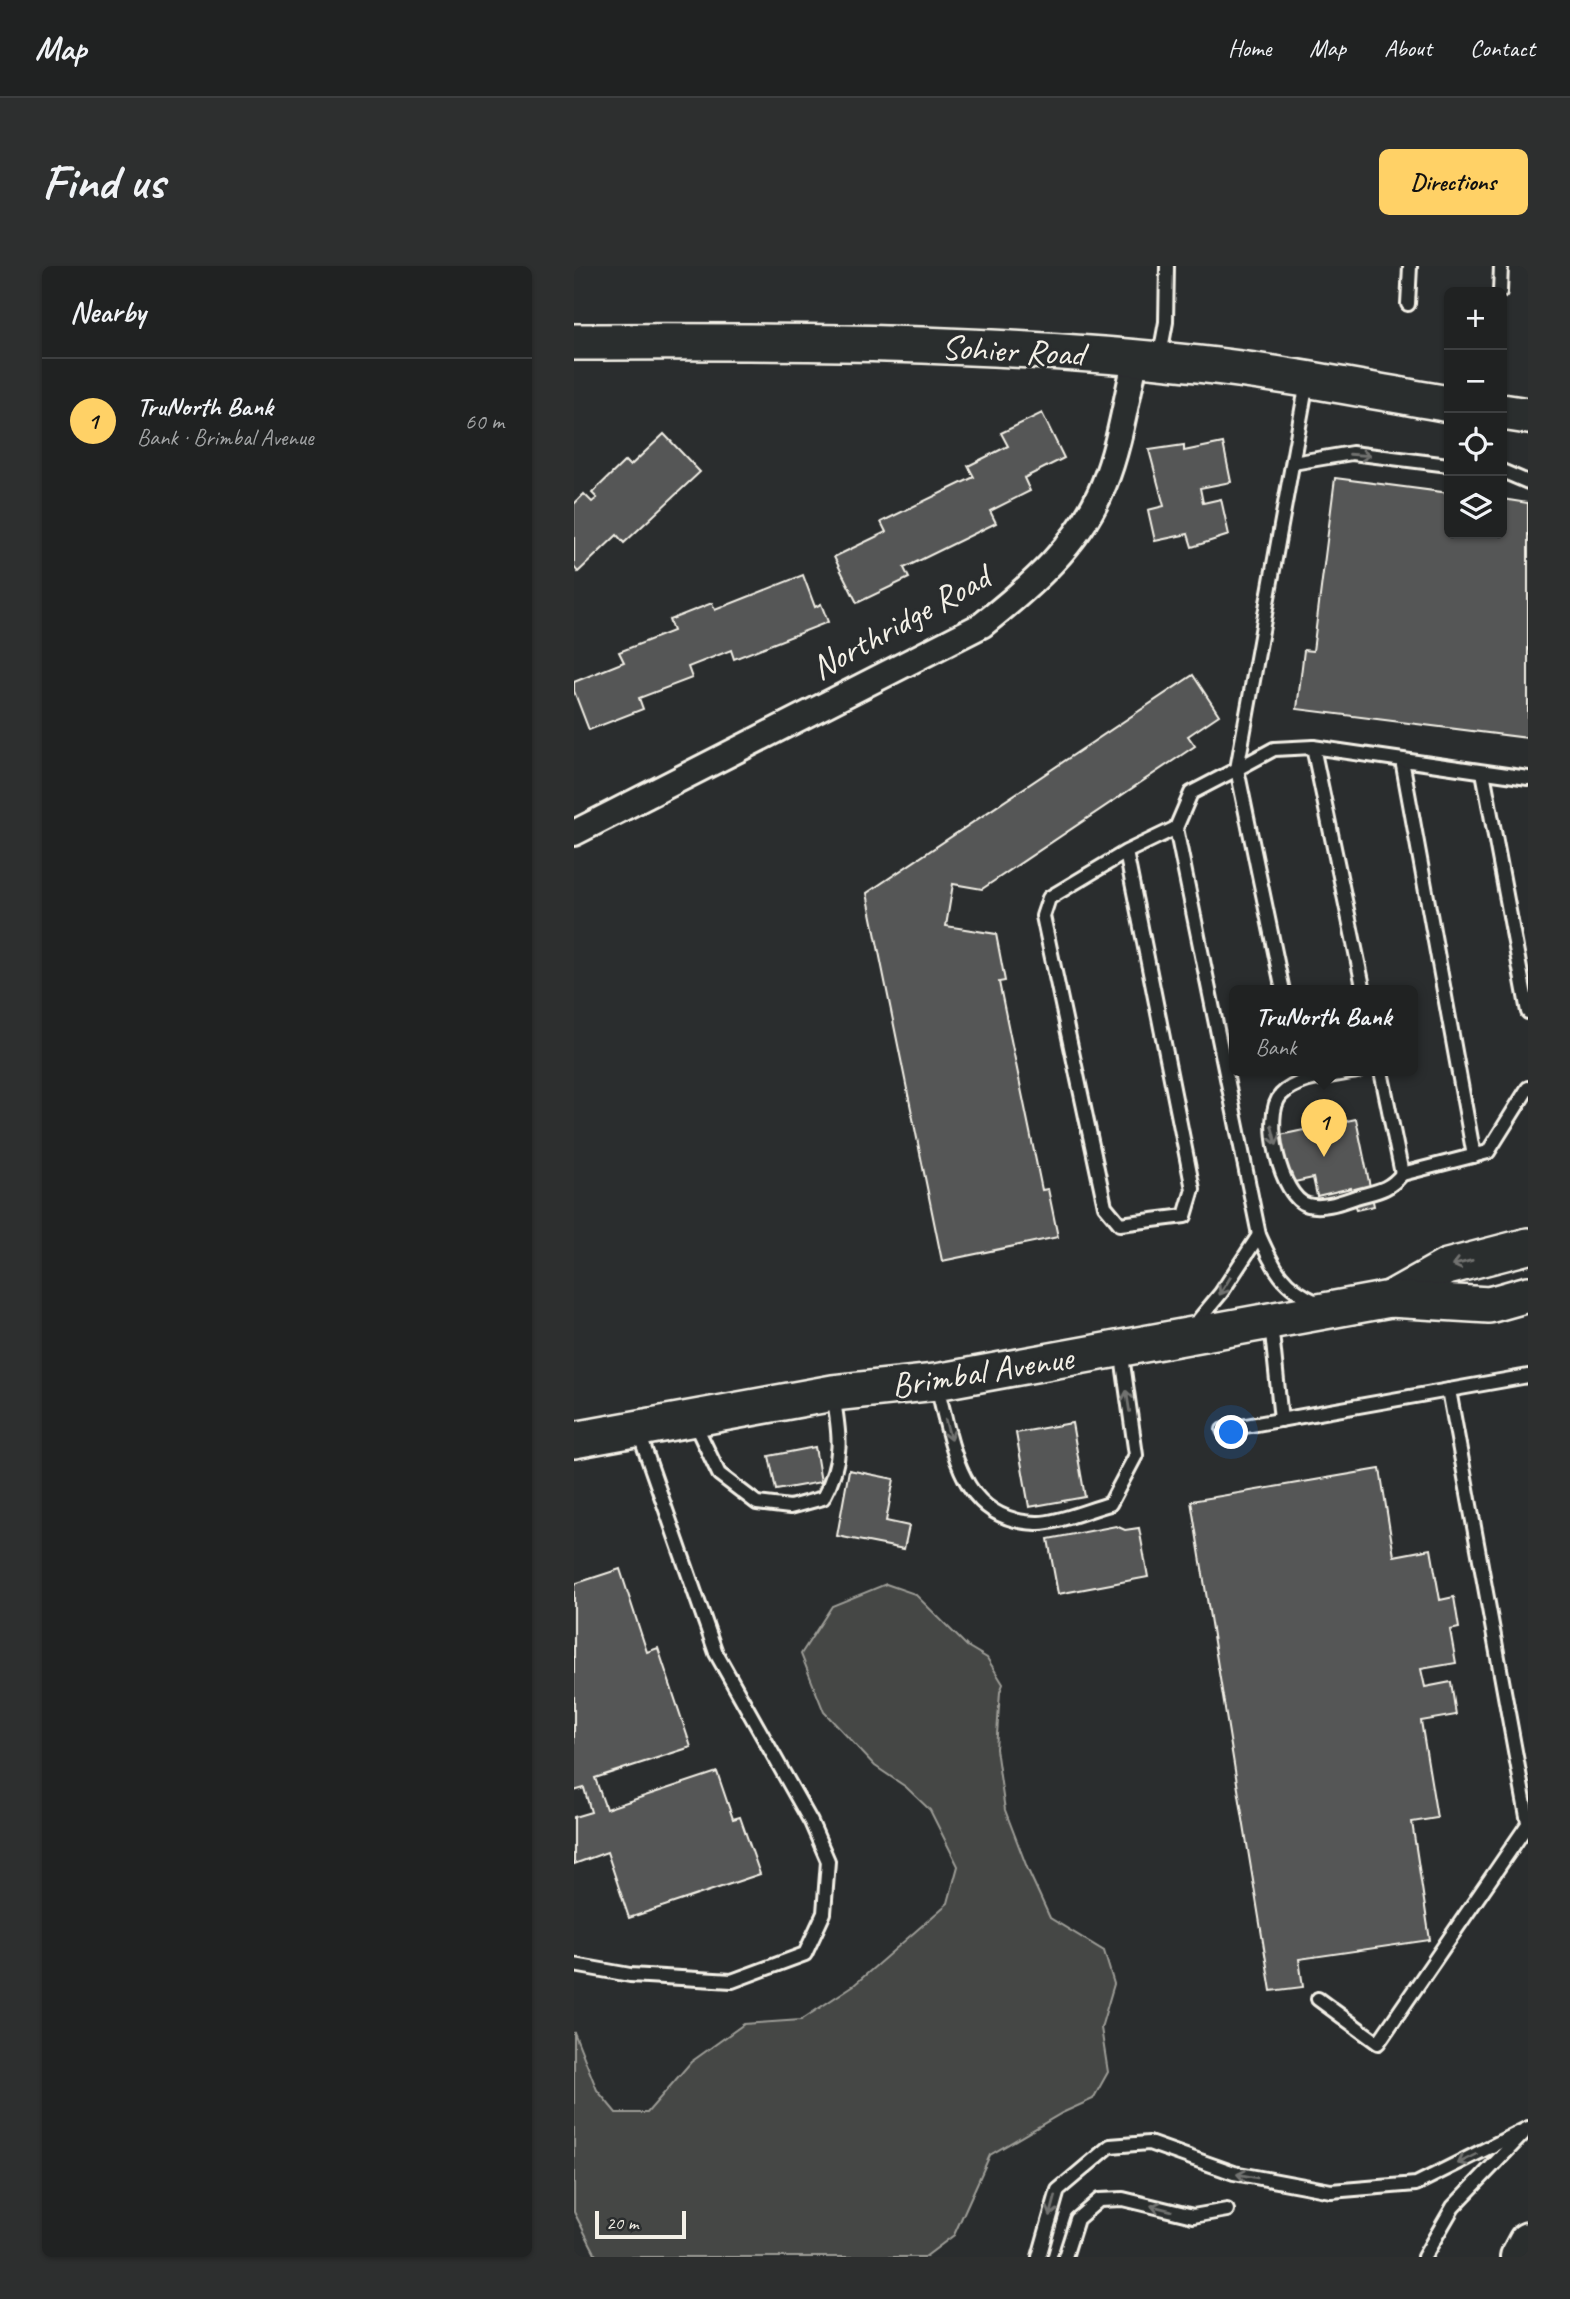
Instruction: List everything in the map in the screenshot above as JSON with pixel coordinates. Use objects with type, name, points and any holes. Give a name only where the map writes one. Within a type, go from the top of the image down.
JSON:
[{"type":"highway","points":[[1520,2257],[1528,2242]]},
{"type":"main road","name":"Sohier Road","points":[[574,342],[949,346],[1148,359],[1444,403]]},
{"type":"main road","points":[[1507,413],[1528,416]]},
{"type":"main road","points":[[1390,1299],[1447,1267],[1528,1246]]},
{"type":"main road","points":[[1390,1299],[1489,1305],[1528,1294]]},
{"type":"main road","name":"Brimbal Avenue","points":[[574,1440],[833,1393],[936,1382],[1186,1334],[1390,1299]]},
{"type":"street","name":"Northridge Road","points":[[574,833],[982,625],[1025,591],[1076,535],[1104,484],[1148,359]]},
{"type":"lane","points":[[1148,359],[1166,322],[1167,266]]},
{"type":"lane","points":[[1408,304],[1410,266]]},
{"type":"lane","points":[[1500,287],[1501,266]]},
{"type":"lane","points":[[1282,985],[1237,769],[1307,381]]},
{"type":"lane","points":[[1293,463],[1352,453],[1444,464]]},
{"type":"lane","points":[[1507,473],[1528,482]]},
{"type":"lane","points":[[1313,747],[1363,985]]},
{"type":"lane","points":[[1330,1309],[1294,1292],[1274,1269],[1259,1235],[1176,828],[1191,793],[1275,749],[1313,747],[1528,778]]},
{"type":"lane","points":[[1402,760],[1474,1156]]},
{"type":"lane","points":[[1483,772],[1528,1012]]},
{"type":"lane","points":[[1126,852],[1193,1189],[1185,1216],[1120,1224],[1105,1206],[1043,916],[1049,898],[1126,852],[1176,828]]},
{"type":"lane","points":[[1382,1076],[1402,1174]]},
{"type":"lane","points":[[1301,1077],[1282,1093],[1273,1106],[1271,1120],[1286,1185],[1295,1198],[1307,1205],[1324,1206],[1391,1187],[1402,1174],[1488,1152],[1528,1088]]},
{"type":"lane","points":[[1186,1334],[1221,1293],[1259,1235]]},
{"type":"lane","points":[[1271,1319],[1281,1420]]},
{"type":"lane","points":[[936,1382],[961,1477],[996,1516],[1039,1524],[1110,1504],[1136,1455],[1120,1347]]},
{"type":"lane","points":[[1223,1430],[1528,1376]]},
{"type":"lane","points":[[1318,1999],[1378,2043],[1528,1823],[1449,1390]]},
{"type":"lane","points":[[693,1420],[719,1474],[757,1503],[790,1507],[823,1498],[836,1475],[840,1436],[833,1393]]},
{"type":"lane","points":[[574,1965],[630,1975],[732,1981],[805,1954],[824,1913],[828,1861],[811,1822],[716,1653],[638,1430]]},
{"type":"lane","points":[[1039,2257],[1058,2190],[1110,2146],[1149,2143],[1234,2174],[1331,2191],[1416,2184],[1528,2128]]},
{"type":"lane","points":[[1424,2257],[1453,2207],[1528,2128]]},
{"type":"lane","points":[[1065,2257],[1077,2219],[1099,2200],[1123,2199],[1193,2216],[1227,2210]]},
{"type":"shaded area","points":[[886,1584],[915,1594],[967,1646],[987,1658],[1003,1684],[1000,1692],[996,1749],[1005,1810],[1050,1918],[1104,1951],[1114,1984],[1101,2028],[1108,2072],[1093,2099],[1062,2113],[990,2155],[954,2235],[925,2257],[597,2257],[574,2212],[574,2032],[597,2090],[616,2113],[647,2113],[691,2062],[744,2024],[801,2020],[854,1985],[948,1903],[958,1866],[930,1810],[906,1787],[875,1766],[824,1712],[801,1654],[832,1606]]},
{"type":"building","points":[[1042,413],[1064,458],[1024,478],[1030,491],[990,511],[996,523],[904,568],[909,578],[857,603],[834,557],[886,532],[881,522],[974,477],[968,466],[1008,446],[1001,433]]},
{"type":"building","points":[[664,434],[700,472],[624,543],[617,535],[578,572],[574,567],[574,504],[584,494],[592,502],[597,498],[592,493],[625,461],[630,466]]},
{"type":"building","points":[[1223,443],[1231,482],[1200,488],[1203,503],[1221,499],[1229,535],[1192,547],[1188,534],[1155,541],[1148,510],[1164,506],[1149,450],[1184,445],[1184,451]]},
{"type":"building","points":[[1335,478],[1444,492],[1444,539],[1507,539],[1507,500],[1528,503],[1528,738],[1297,709],[1304,650],[1313,651]]},
{"type":"building","points":[[803,575],[815,607],[821,604],[828,622],[734,659],[731,650],[688,667],[692,678],[639,698],[643,709],[589,730],[574,691],[574,682],[624,662],[619,652],[673,631],[669,620],[712,603],[715,610]]},
{"type":"building","points":[[1193,675],[1219,715],[1188,736],[1195,746],[982,889],[953,884],[946,926],[996,934],[1005,981],[999,982],[1042,1190],[1048,1189],[1058,1237],[942,1261],[867,893]]},
{"type":"building","points":[[1356,1119],[1374,1206],[1356,1210],[1351,1188],[1317,1196],[1313,1178],[1290,1183],[1280,1135]]},
{"type":"building","points":[[1072,1423],[1085,1497],[1029,1507],[1016,1433]]},
{"type":"building","points":[[815,1447],[821,1482],[776,1490],[769,1456]]},
{"type":"building","points":[[1380,1469],[1394,1556],[1431,1549],[1440,1600],[1454,1597],[1459,1628],[1450,1630],[1456,1663],[1421,1669],[1425,1687],[1451,1682],[1456,1715],[1421,1721],[1437,1818],[1412,1822],[1430,1940],[1299,1959],[1303,1987],[1271,1991],[1191,1501]]},
{"type":"building","points":[[849,1470],[894,1479],[886,1521],[909,1526],[904,1549],[837,1536]]},
{"type":"building","points":[[1116,1526],[1125,1530],[1139,1528],[1148,1577],[1058,1594],[1048,1539]]},
{"type":"building","points":[[620,1569],[647,1652],[658,1648],[691,1747],[595,1778],[606,1809],[717,1772],[733,1819],[740,1817],[760,1874],[629,1918],[607,1852],[574,1864],[574,1817],[591,1812],[584,1788],[574,1791],[574,1584]]},
{"type":"place","name":"TruNorth Bank","points":[[1324,1157]]}]
